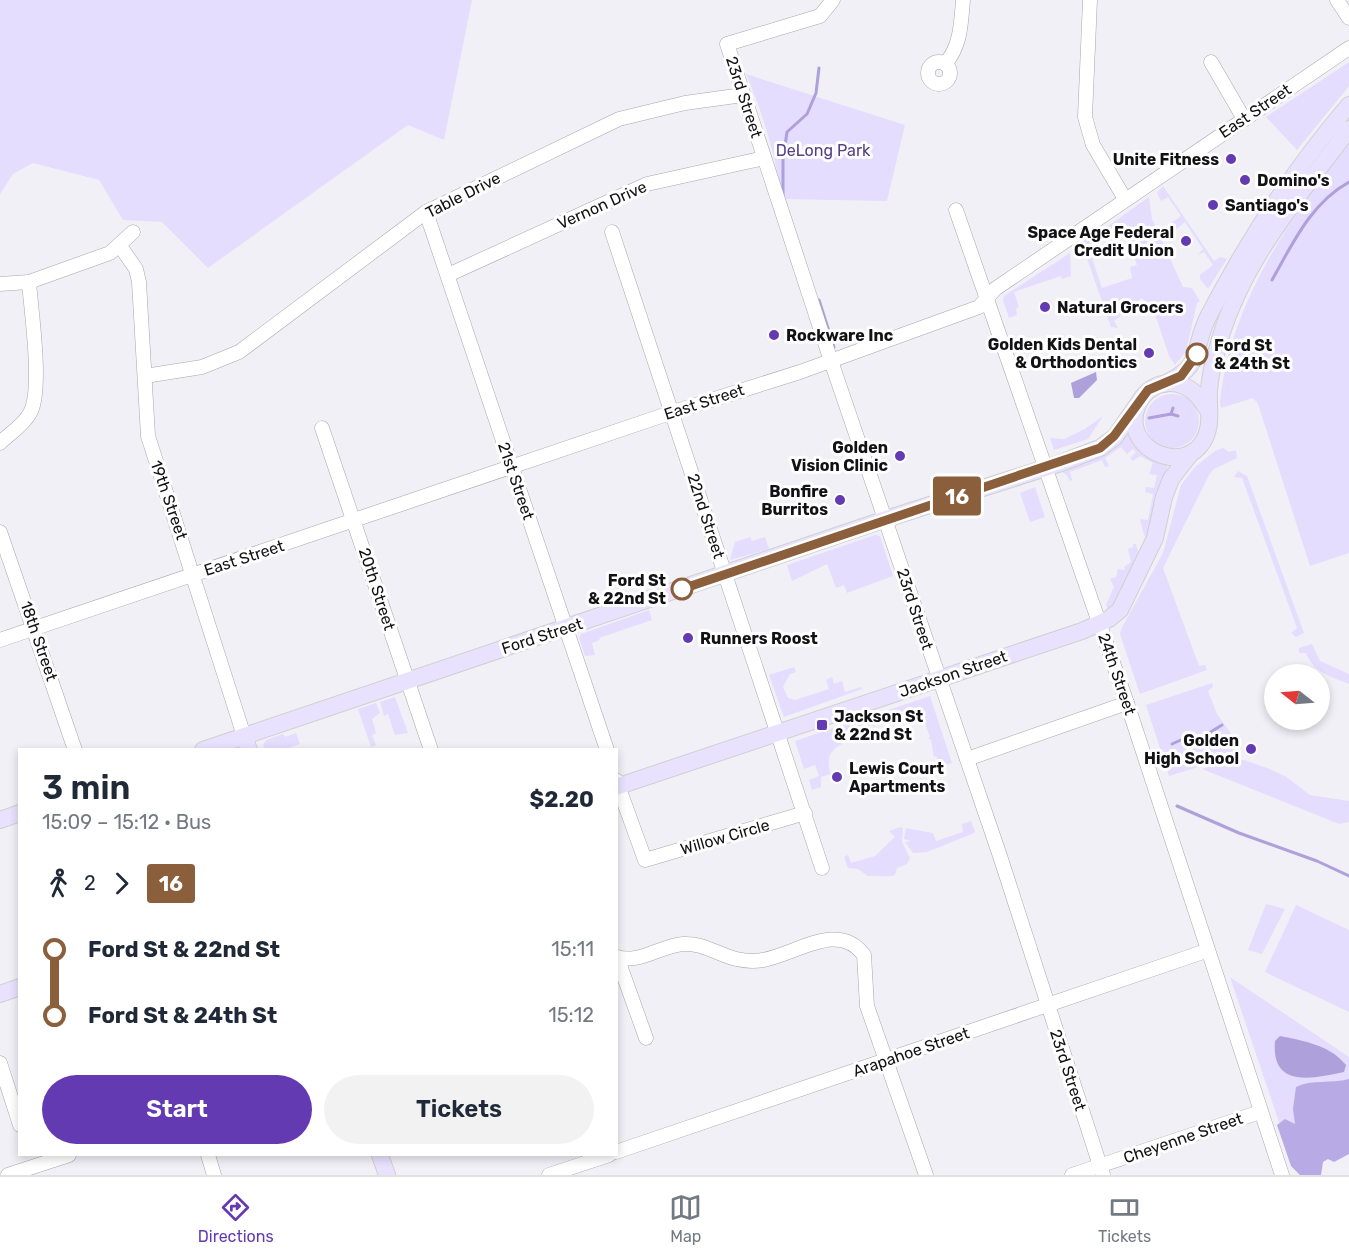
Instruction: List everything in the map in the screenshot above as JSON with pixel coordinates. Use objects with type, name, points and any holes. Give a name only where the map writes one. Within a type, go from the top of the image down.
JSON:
[{"type":"main road","points":[[1349,105],[1282,191],[1240,259],[1208,316],[1193,363],[1181,376],[1148,390],[1137,405],[1135,426],[1146,447],[1165,457],[1191,453],[1206,437],[1209,389],[1225,322],[1245,279],[1280,221],[1349,129]]},
{"type":"main road","points":[[1163,384],[1184,386],[1196,394],[1209,411]]},
{"type":"main road","name":"Ford Street","points":[[216,748],[247,743],[407,680],[886,519],[1044,469],[1100,448],[1114,436],[1137,405]]},
{"type":"main road","name":"Jackson Street","points":[[618,785],[779,734],[1099,624],[1115,615],[1125,601],[1155,538],[1166,490],[1171,479],[1191,453]]},
{"type":"main road","points":[[0,820],[18,814]]},
{"type":"main road","points":[[0,994],[18,988]]},
{"type":"main road","points":[[380,1156],[387,1175]]},
{"type":"main road","points":[[391,1156],[398,1175]]},
{"type":"street","name":"23rd Street","points":[[833,0],[820,16],[727,44],[1102,1170]]},
{"type":"street","points":[[945,64],[956,46],[963,0]]},
{"type":"street","points":[[1090,0],[1085,117],[1093,145],[1125,200]]},
{"type":"street","points":[[1337,0],[1349,18]]},
{"type":"street","name":"East Street","points":[[0,640],[673,412],[831,361],[979,307],[995,289],[1349,48]]},
{"type":"street","points":[[1211,62],[1244,118]]},
{"type":"street","name":"Table Drive","points":[[145,376],[202,367],[239,352],[426,212],[619,119],[685,103],[743,95]]},
{"type":"street","name":"Vernon Drive","points":[[448,275],[647,184],[764,158]]},
{"type":"street","name":"24th Street","points":[[956,210],[992,308],[1044,469],[1127,703],[1206,951],[1282,1175]]},
{"type":"street","name":"21st Street","points":[[426,212],[606,748]]},
{"type":"street","points":[[0,284],[29,282],[110,254],[133,232]]},
{"type":"street","name":"22nd Street","points":[[612,232],[806,813],[822,868]]},
{"type":"street","name":"19th Street","points":[[120,246],[136,269],[139,282],[148,436],[247,743]]},
{"type":"street","points":[[0,443],[21,426],[34,402],[35,372],[29,282]]},
{"type":"street","name":"20th Street","points":[[322,428],[429,748]]},
{"type":"street","name":"18th Street","points":[[0,532],[74,748]]},
{"type":"street","points":[[967,759],[1127,703]]},
{"type":"street","name":"Willow Circle","points":[[618,788],[645,860],[806,813]]},
{"type":"street","points":[[618,957],[636,959],[682,944],[744,962],[765,959],[834,937],[850,941],[864,955],[867,1006],[888,1060],[926,1175]]},
{"type":"street","name":"Arapahoe Street","points":[[618,1151],[1206,951]]},
{"type":"street","points":[[618,960],[646,1038]]},
{"type":"street","points":[[0,1064],[18,1119]]},
{"type":"street","name":"Cheyenne Street","points":[[1072,1175],[1102,1170],[1260,1112]]},
{"type":"street","points":[[8,1175],[65,1156]]},
{"type":"street","points":[[208,1156],[214,1175]]},
{"type":"street","points":[[549,1175],[570,1166],[605,1156]]},
{"type":"green space","points":[[0,0],[472,0],[444,140],[408,125],[208,268],[162,222],[123,220],[99,180],[33,163],[13,174],[0,194]]},
{"type":"green space","points":[[1349,62],[1349,86],[1297,150],[1266,117]]},
{"type":"green space","name":"DeLong Park","points":[[746,74],[905,125],[887,201],[782,199],[768,135]]},
{"type":"green space","points":[[1349,144],[1349,553],[1310,566],[1258,404],[1253,398],[1221,408],[1220,402],[1226,366],[1249,297],[1284,232]]},
{"type":"green space","points":[[1163,186],[1214,261],[1220,257],[1227,259],[1208,289],[1200,279],[1200,275],[1213,265],[1204,252],[1198,255],[1203,249],[1185,222],[1170,234],[1167,226],[1181,216],[1168,197],[1161,201],[1157,193]]},
{"type":"green space","points":[[1149,197],[1152,219],[1183,287],[1192,288],[1200,301],[1197,303],[1186,351],[1175,365],[1169,356],[1151,302],[1147,303],[1142,298],[1114,321],[1118,328],[1111,327],[1083,247],[1084,240],[1093,235],[1096,242],[1088,246],[1102,288],[1132,278],[1130,267],[1137,265],[1126,233],[1107,239],[1104,229]]},
{"type":"green space","points":[[1070,253],[1071,276],[1062,279],[1061,276],[1014,292],[1019,307],[1016,309],[1017,315],[1009,318],[1003,300],[1004,296]]},
{"type":"green space","points":[[1167,394],[1177,394],[1187,398],[1195,406],[1199,421],[1195,436],[1187,444],[1177,448],[1167,448],[1157,444],[1149,436],[1145,426],[1145,416],[1149,406],[1157,398]]},
{"type":"green space","points":[[1103,416],[1088,439],[1054,450],[1050,438],[1064,439],[1085,429]]},
{"type":"green space","points":[[1126,433],[1168,467],[1148,537],[1144,535],[1140,519],[1148,520],[1153,494],[1145,492],[1146,487],[1154,488],[1157,475],[1149,474],[1153,463],[1140,456],[1133,461],[1130,458],[1136,452],[1133,449],[1127,454],[1121,447],[1105,458],[1109,466],[1105,467],[1102,460],[1070,472],[1072,480],[1070,481],[1063,473],[1064,467]]},
{"type":"green space","points":[[1223,448],[1229,452],[1236,450],[1237,458],[1214,469],[1209,475],[1163,568],[1199,666],[1205,665],[1207,670],[1140,694],[1120,634],[1121,629],[1163,553],[1181,485],[1195,467],[1215,451]]},
{"type":"green space","points":[[1238,471],[1247,476],[1304,633],[1296,637],[1291,633],[1297,628],[1242,478],[1234,477]]},
{"type":"green space","points":[[1035,487],[1045,517],[1030,522],[1020,493]]},
{"type":"green space","points":[[875,535],[880,536],[893,576],[847,593],[844,585],[836,588],[827,564],[792,581],[787,565]]},
{"type":"green space","points":[[750,537],[752,541],[765,537],[769,549],[730,560],[735,542]]},
{"type":"green space","points":[[1133,544],[1136,544],[1139,554],[1115,603],[1108,611],[1106,605],[1114,587],[1110,579],[1116,577],[1118,569],[1125,570],[1124,567],[1131,562],[1128,549],[1133,547]]},
{"type":"green space","points":[[649,610],[652,620],[599,638],[600,640],[592,643],[595,655],[585,656],[579,638],[581,634]]},
{"type":"green space","points":[[1312,644],[1320,661],[1327,664],[1312,664],[1306,653],[1299,653],[1299,648]]},
{"type":"green space","points":[[1330,665],[1349,674],[1349,684],[1330,676]]},
{"type":"green space","points":[[794,667],[796,672],[790,674],[783,687],[788,698],[795,700],[829,689],[826,680],[832,677],[834,684],[842,681],[845,692],[861,687],[862,689],[784,717],[769,675]]},
{"type":"green space","points":[[1212,683],[1213,687],[1208,691],[1217,714],[1238,743],[1237,752],[1231,757],[1169,776],[1146,705]]},
{"type":"green space","points":[[930,696],[952,763],[937,767],[939,765],[936,756],[934,757],[925,723],[920,724],[915,711],[887,719],[888,723],[884,724],[883,721],[874,724],[875,727],[872,725],[861,731],[860,728],[846,733],[841,726]]},
{"type":"green space","points":[[395,697],[408,733],[395,735],[388,714],[384,716],[380,702]]},
{"type":"green space","points":[[376,703],[380,713],[372,719],[376,733],[372,735],[376,745],[371,747],[358,709]]},
{"type":"green space","points":[[836,727],[842,744],[831,753],[829,765],[831,774],[821,777],[821,787],[812,790],[809,780],[819,776],[815,765],[804,769],[795,741]]},
{"type":"green space","points":[[296,733],[300,744],[289,748],[264,748],[263,745],[266,740],[283,734],[285,737]]},
{"type":"green space","points":[[1229,760],[1244,760],[1267,768],[1285,776],[1310,795],[1349,801],[1349,822],[1339,824],[1202,769]]},
{"type":"green space","points":[[971,821],[975,832],[927,852],[913,853],[905,842],[911,841],[904,839],[906,828],[933,833],[936,841],[963,832],[962,824]]},
{"type":"green space","points":[[903,828],[902,842],[910,858],[907,864],[897,868],[895,875],[868,876],[858,869],[848,868],[844,857],[848,855],[851,863],[875,856],[895,837],[889,831]]},
{"type":"green space","points":[[1266,904],[1285,909],[1262,954],[1248,950]]},
{"type":"green space","points":[[1296,905],[1349,930],[1349,1012],[1265,972]]},
{"type":"green space","points":[[1230,977],[1349,1057],[1349,1131],[1288,1149]]},
{"type":"shaded area","points":[[1096,372],[1097,380],[1079,398],[1074,398],[1071,383]]},
{"type":"shaded area","points":[[1280,1036],[1324,1048],[1340,1058],[1346,1065],[1344,1072],[1307,1078],[1286,1073],[1279,1067],[1275,1056],[1275,1041]]},
{"type":"shaded area","points":[[1349,1079],[1349,1154],[1334,1162],[1328,1159],[1323,1162],[1321,1175],[1300,1175],[1291,1166],[1277,1125],[1285,1119],[1295,1124],[1293,1109],[1296,1087],[1308,1083]]},
{"type":"waterway","points":[[783,196],[783,160],[787,132],[807,114],[816,93],[819,68]]},
{"type":"waterway","points":[[1272,280],[1313,212],[1349,182]]},
{"type":"waterway","points":[[819,300],[834,347]]},
{"type":"waterway","points":[[1171,414],[1173,408]]},
{"type":"waterway","points":[[1149,418],[1171,414],[1178,416]]},
{"type":"waterway","points":[[1204,740],[1209,733],[1222,725]]},
{"type":"waterway","points":[[1172,744],[1183,739],[1212,741]]},
{"type":"waterway","points":[[1177,806],[1239,833],[1317,861],[1349,876]]},
{"type":"bus line","name":"16","points":[[682,589],[886,519],[1044,469],[1100,448],[1126,422],[1148,390],[1181,376],[1193,363],[1197,354]]},
{"type":"place","name":"Unite Fitness","points":[[1231,159]]},
{"type":"place","name":"Domino's","points":[[1245,180]]},
{"type":"place","name":"Santiago's","points":[[1213,205]]},
{"type":"place","name":"Space Age Federal Credit Union","points":[[1186,241]]},
{"type":"place","name":"Natural Grocers","points":[[1045,307]]},
{"type":"place","name":"Rockware Inc","points":[[774,335]]},
{"type":"place","name":"Golden Kids Dental & Orthodontics","points":[[1149,353]]},
{"type":"place","name":"Ford St & 24th St","points":[[1197,354]]},
{"type":"place","name":"Golden Vision Clinic","points":[[900,456]]},
{"type":"place","name":"Bonfire Burritos","points":[[840,500]]},
{"type":"place","name":"Ford St & 22nd St","points":[[682,589]]},
{"type":"place","name":"Runners Roost","points":[[688,638]]},
{"type":"place","name":"Jackson St & 22nd St","points":[[822,725]]},
{"type":"place","name":"Golden High School","points":[[1251,749]]},
{"type":"place","name":"Lewis Court Apartments","points":[[837,777]]}]
